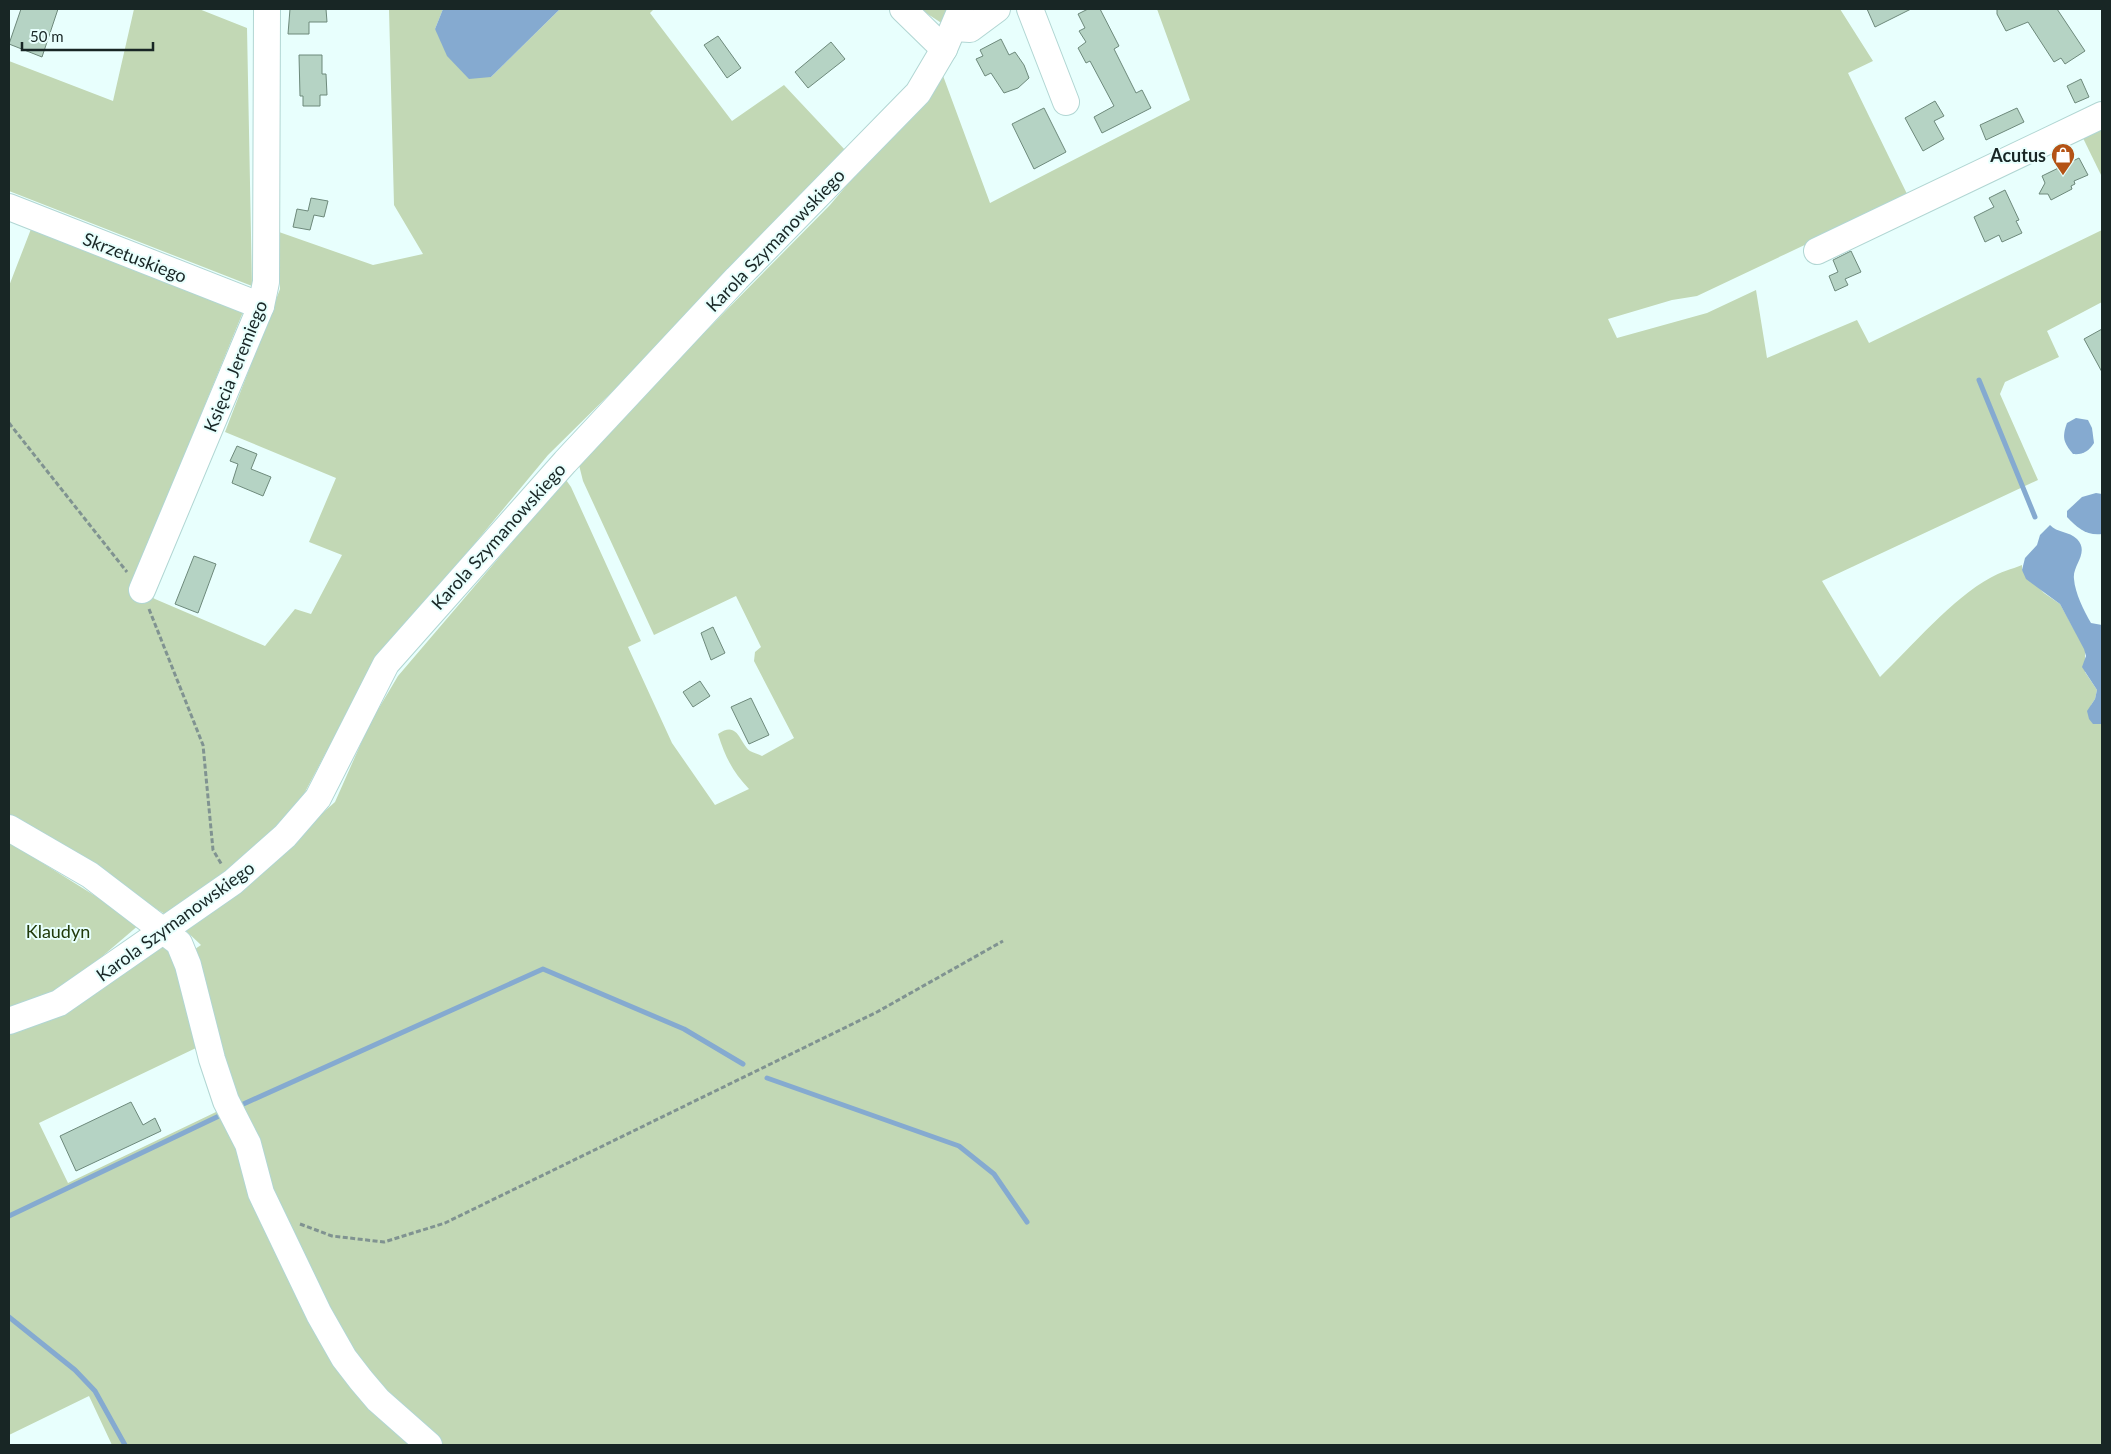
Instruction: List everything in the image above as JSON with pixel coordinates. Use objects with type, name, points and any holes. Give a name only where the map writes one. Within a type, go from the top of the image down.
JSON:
[{"type":"street","name":"Księcia Jeremiego","points":[[142,590],[261,306],[267,265],[267,9]]},
{"type":"street","points":[[902,9],[953,28],[970,29],[996,9]]},
{"type":"street","points":[[1030,9],[1066,102]]},
{"type":"street","name":"Karola Szymanowskiego","points":[[9,1021],[59,1003],[233,882],[285,836],[318,798],[386,664],[565,462],[724,292],[918,93],[953,28]]},
{"type":"street","points":[[1817,251],[2102,115]]},
{"type":"street","name":"Skrzetuskiego","points":[[9,207],[261,306]]},
{"type":"street","points":[[9,828],[90,874],[179,943],[184,952],[212,1059],[226,1102],[248,1144],[261,1193],[319,1314],[344,1358],[378,1400],[429,1445]]},
{"type":"path","points":[[9,423],[142,590],[203,746],[213,850],[233,882]]},
{"type":"path","points":[[270,1212],[332,1236],[384,1242],[445,1223],[877,1012],[1003,941]]},
{"type":"green space","points":[[134,9],[199,9],[247,28],[252,286],[9,191],[9,61],[113,101]]},
{"type":"green space","points":[[389,9],[443,9],[435,29],[491,77],[560,9],[654,9],[650,13],[732,121],[784,85],[846,151],[624,380],[548,455],[369,671],[295,811],[266,844],[168,916],[9,817],[9,286],[31,229],[243,312],[131,585],[155,599],[265,646],[295,609],[311,614],[342,555],[309,542],[336,478],[225,432],[280,289],[279,232],[373,265],[423,254],[394,205]]},
{"type":"green space","points":[[920,9],[956,9],[946,26]]},
{"type":"green space","points":[[1157,9],[1840,9],[1873,61],[1848,73],[1908,196],[1697,296],[1672,300],[1608,319],[1617,338],[1707,313],[1756,290],[1767,358],[1857,320],[1869,343],[2102,230],[2102,302],[2047,331],[2059,357],[2005,382],[2000,394],[2038,480],[1822,581],[1880,677],[1962,597],[1994,576],[2022,565],[2022,570],[2044,593],[2060,604],[2085,649],[2085,672],[2097,690],[2091,705],[2099,724],[2102,724],[2102,1445],[443,1445],[386,1401],[316,1292],[233,1097],[192,951],[201,945],[184,929],[257,872],[335,802],[370,723],[398,676],[514,540],[564,477],[571,487],[641,641],[628,647],[672,743],[715,805],[749,789],[730,764],[718,734],[730,729],[734,731],[750,751],[762,756],[794,738],[754,661],[755,652],[761,647],[736,596],[654,635],[583,481],[578,461],[830,205],[942,73],[990,203],[1190,100]]},
{"type":"green space","points":[[2102,126],[2102,177],[2082,136]]},
{"type":"green space","name":"Klaudyn","points":[[9,842],[140,924],[84,972],[57,990],[9,1008]]},
{"type":"green space","points":[[169,941],[196,1048],[39,1123],[68,1183],[216,1112],[229,1118],[272,1233],[420,1445],[112,1445],[89,1396],[9,1435],[9,1031]]},
{"type":"water","points":[[443,9],[560,9],[491,77],[469,79],[447,56],[435,29]]},
{"type":"water","points":[[2076,418],[2088,420],[2092,428],[2094,443],[2085,452],[2080,454],[2073,454],[2065,443],[2064,436],[2067,423]]},
{"type":"water","points":[[2096,493],[2102,494],[2102,534],[2087,532],[2075,525],[2067,517],[2067,511],[2082,497]]},
{"type":"water","points":[[2050,525],[2074,536],[2081,544],[2081,554],[2074,574],[2076,590],[2091,623],[2102,625],[2102,724],[2093,724],[2089,719],[2087,711],[2095,699],[2097,690],[2082,667],[2086,656],[2084,649],[2060,604],[2026,579],[2022,570],[2025,558],[2037,545],[2040,535]]},
{"type":"building","points":[[21,9],[58,9],[42,57],[9,44]]},
{"type":"building","points":[[290,9],[326,9],[327,22],[309,22],[309,34],[288,34]]},
{"type":"building","points":[[1088,9],[1100,9],[1119,46],[1114,49],[1136,93],[1142,90],[1151,108],[1102,133],[1094,117],[1114,106],[1090,61],[1086,63],[1078,48],[1086,42],[1079,31],[1085,28],[1078,14]]},
{"type":"building","points":[[1867,9],[1911,9],[1875,27]]},
{"type":"building","points":[[1997,9],[2057,9],[2085,51],[2065,64],[2061,58],[2054,62],[2028,22],[2006,31],[1997,14]]},
{"type":"building","points":[[718,36],[741,68],[727,78],[704,45]]},
{"type":"building","points":[[1001,39],[1009,55],[1015,52],[1024,65],[1029,78],[1018,88],[1004,93],[991,73],[985,76],[976,59],[983,56],[980,50]]},
{"type":"building","points":[[831,42],[845,59],[808,88],[795,72]]},
{"type":"building","points":[[299,55],[322,55],[322,74],[326,74],[327,95],[320,95],[320,106],[303,106],[303,96],[300,96]]},
{"type":"building","points":[[2081,79],[2089,97],[2075,103],[2067,86]]},
{"type":"building","points":[[1935,101],[1944,116],[1934,121],[1944,139],[1923,151],[1905,118]]},
{"type":"building","points":[[1044,108],[1066,152],[1034,169],[1012,124]]},
{"type":"building","points":[[2017,108],[2024,122],[1986,140],[1980,125]]},
{"type":"building","points":[[2079,158],[2088,175],[2074,181],[2075,184],[2071,186],[2072,189],[2051,200],[2048,194],[2039,194],[2045,183],[2042,176]]},
{"type":"building","points":[[2005,190],[2019,220],[2016,221],[2022,233],[2002,242],[1999,235],[1985,242],[1974,217],[1994,207],[1989,198]]},
{"type":"building","points":[[311,198],[328,201],[324,217],[314,215],[310,230],[293,227],[297,209],[308,211]]},
{"type":"building","points":[[1851,251],[1861,272],[1845,279],[1848,285],[1835,291],[1829,276],[1838,272],[1833,260]]},
{"type":"building","points":[[2102,329],[2102,372],[2084,339]]},
{"type":"building","points":[[237,446],[257,454],[251,469],[271,477],[263,496],[232,483],[238,464],[230,461]]},
{"type":"building","points":[[194,556],[216,564],[198,613],[175,604]]},
{"type":"building","points":[[713,627],[725,653],[711,660],[701,633]]},
{"type":"building","points":[[700,681],[710,696],[693,707],[683,692]]},
{"type":"building","points":[[751,698],[769,735],[749,744],[731,707]]},
{"type":"building","points":[[131,1102],[143,1125],[155,1118],[161,1131],[76,1171],[60,1136]]},
{"type":"waterway","points":[[1979,380],[2035,517]]},
{"type":"waterway","points":[[239,1106],[543,969],[684,1029],[743,1064]]},
{"type":"waterway","points":[[767,1078],[959,1146],[994,1174],[1027,1222]]},
{"type":"waterway","points":[[9,1216],[219,1116]]},
{"type":"waterway","points":[[9,1317],[75,1370],[95,1391],[125,1445]]},
{"type":"place","name":"Acutus","points":[[2063,176]]}]
